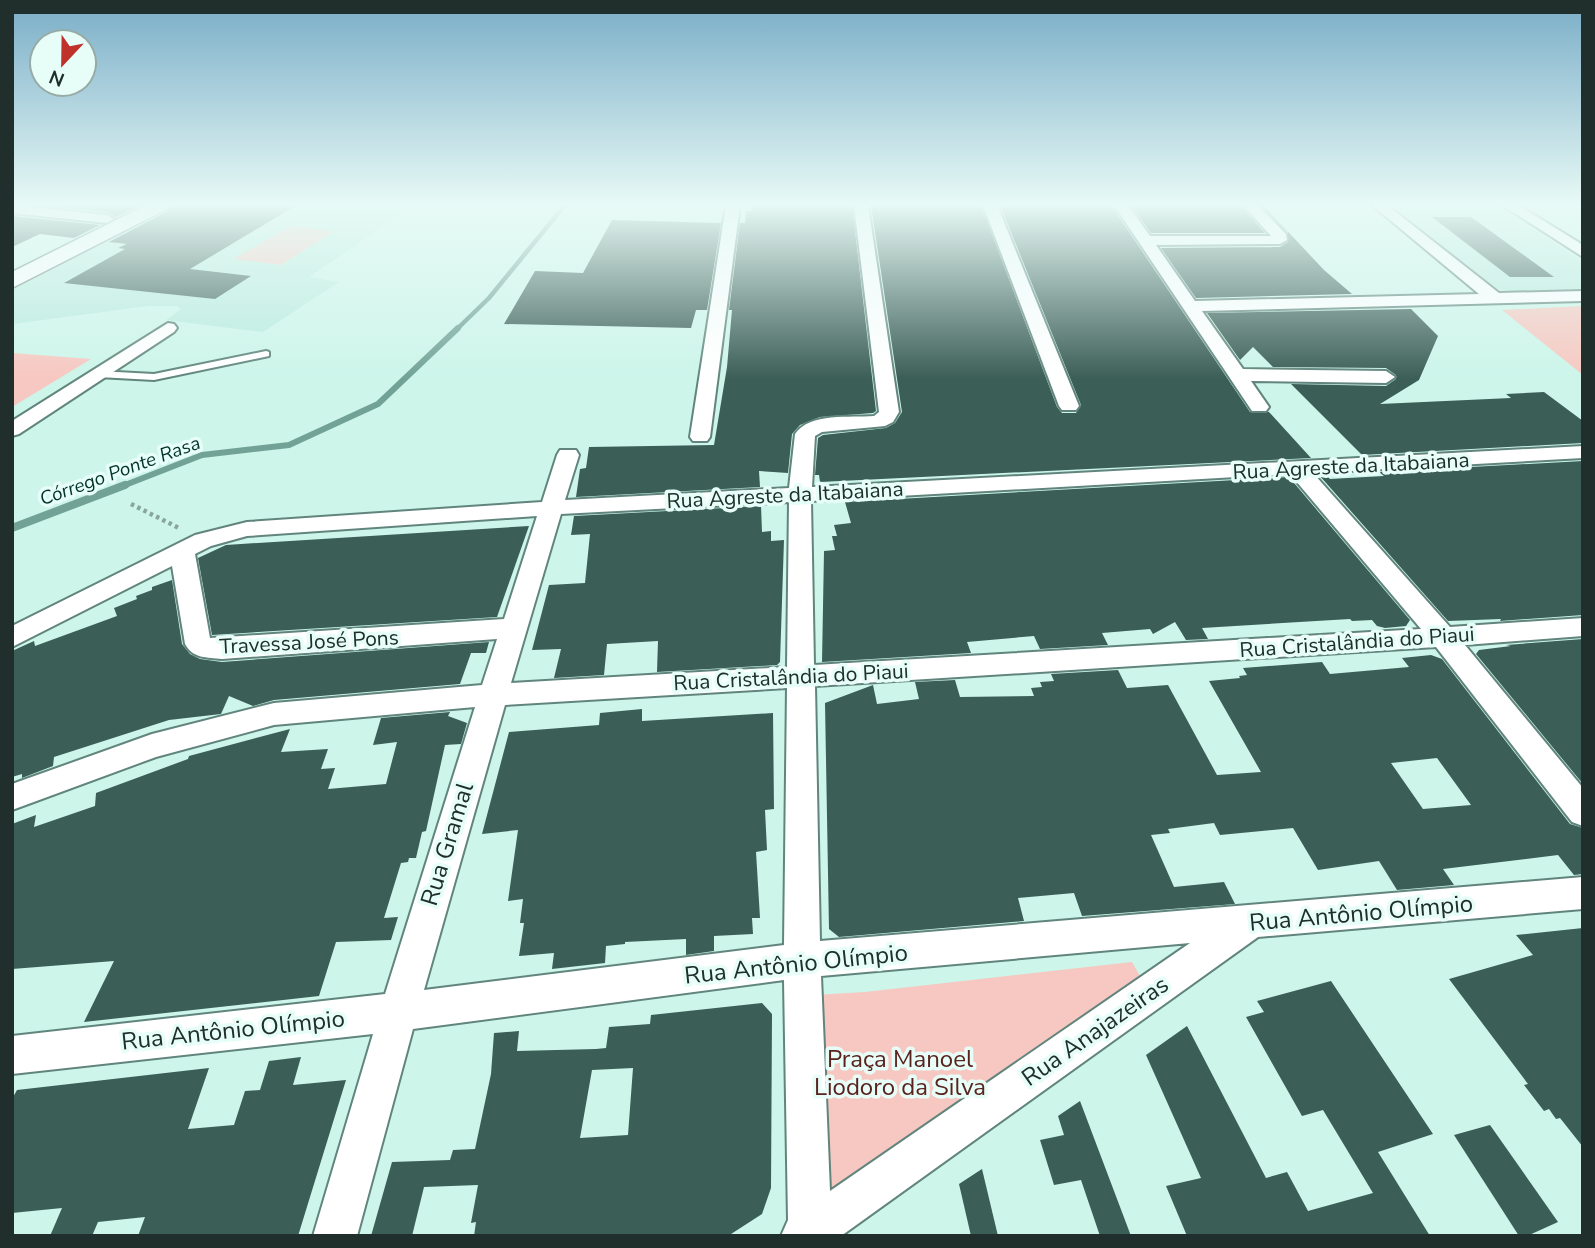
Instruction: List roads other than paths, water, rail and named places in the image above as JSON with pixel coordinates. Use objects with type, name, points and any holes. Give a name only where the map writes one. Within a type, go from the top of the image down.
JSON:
[{"type":"main road","points":[[12,281],[46,263]]},
{"type":"street","points":[[700,437],[725,263]]},
{"type":"street","points":[[807,1234],[802,960],[800,494],[805,434],[808,430],[817,426],[878,422],[886,418],[889,412],[869,263]]},
{"type":"street","points":[[1013,263],[1069,406]]},
{"type":"street","points":[[1160,263],[1259,407]]},
{"type":"street","points":[[1451,263],[1494,298]]},
{"type":"street","points":[[1188,306],[1583,296]]},
{"type":"street","points":[[12,430],[167,328]]},
{"type":"street","points":[[1236,374],[1386,377]]},
{"type":"street","name":"Rua Agreste da Itabaiana","points":[[12,638],[193,546],[247,529],[551,508],[1583,452]]},
{"type":"street","name":"Rua Gramal","points":[[334,1236],[397,1012],[492,695],[568,455]]},
{"type":"street","points":[[1297,469],[1443,637],[1583,812]]},
{"type":"street","name":"Travessa José Pons","points":[[193,546],[198,644],[201,647],[222,649],[515,628]]},
{"type":"street","name":"Rua Cristalândia do Piaui","points":[[12,797],[152,746],[274,714],[492,695],[1583,627]]},
{"type":"street","name":"Rua Antônio Olímpio","points":[[12,1055],[397,1012],[802,960],[1583,893]]},
{"type":"street","name":"Rua Anajazeiras","points":[[807,1234],[1249,923]]},
{"type":"lane","points":[[98,374],[153,377],[266,354]]},
{"type":"waterway","name":"Córrego Ponte Rasa","points":[[456,330],[489,298],[517,263]]},
{"type":"waterway","name":"Córrego Ponte Rasa","points":[[120,487],[202,455],[289,445],[378,404],[458,328]]},
{"type":"waterway","name":"Córrego Ponte Rasa","points":[[12,528],[125,485]]},
{"type":"park label","name":"Praça Manoel Liodoro da Silva","points":[[900,1073]]}]
